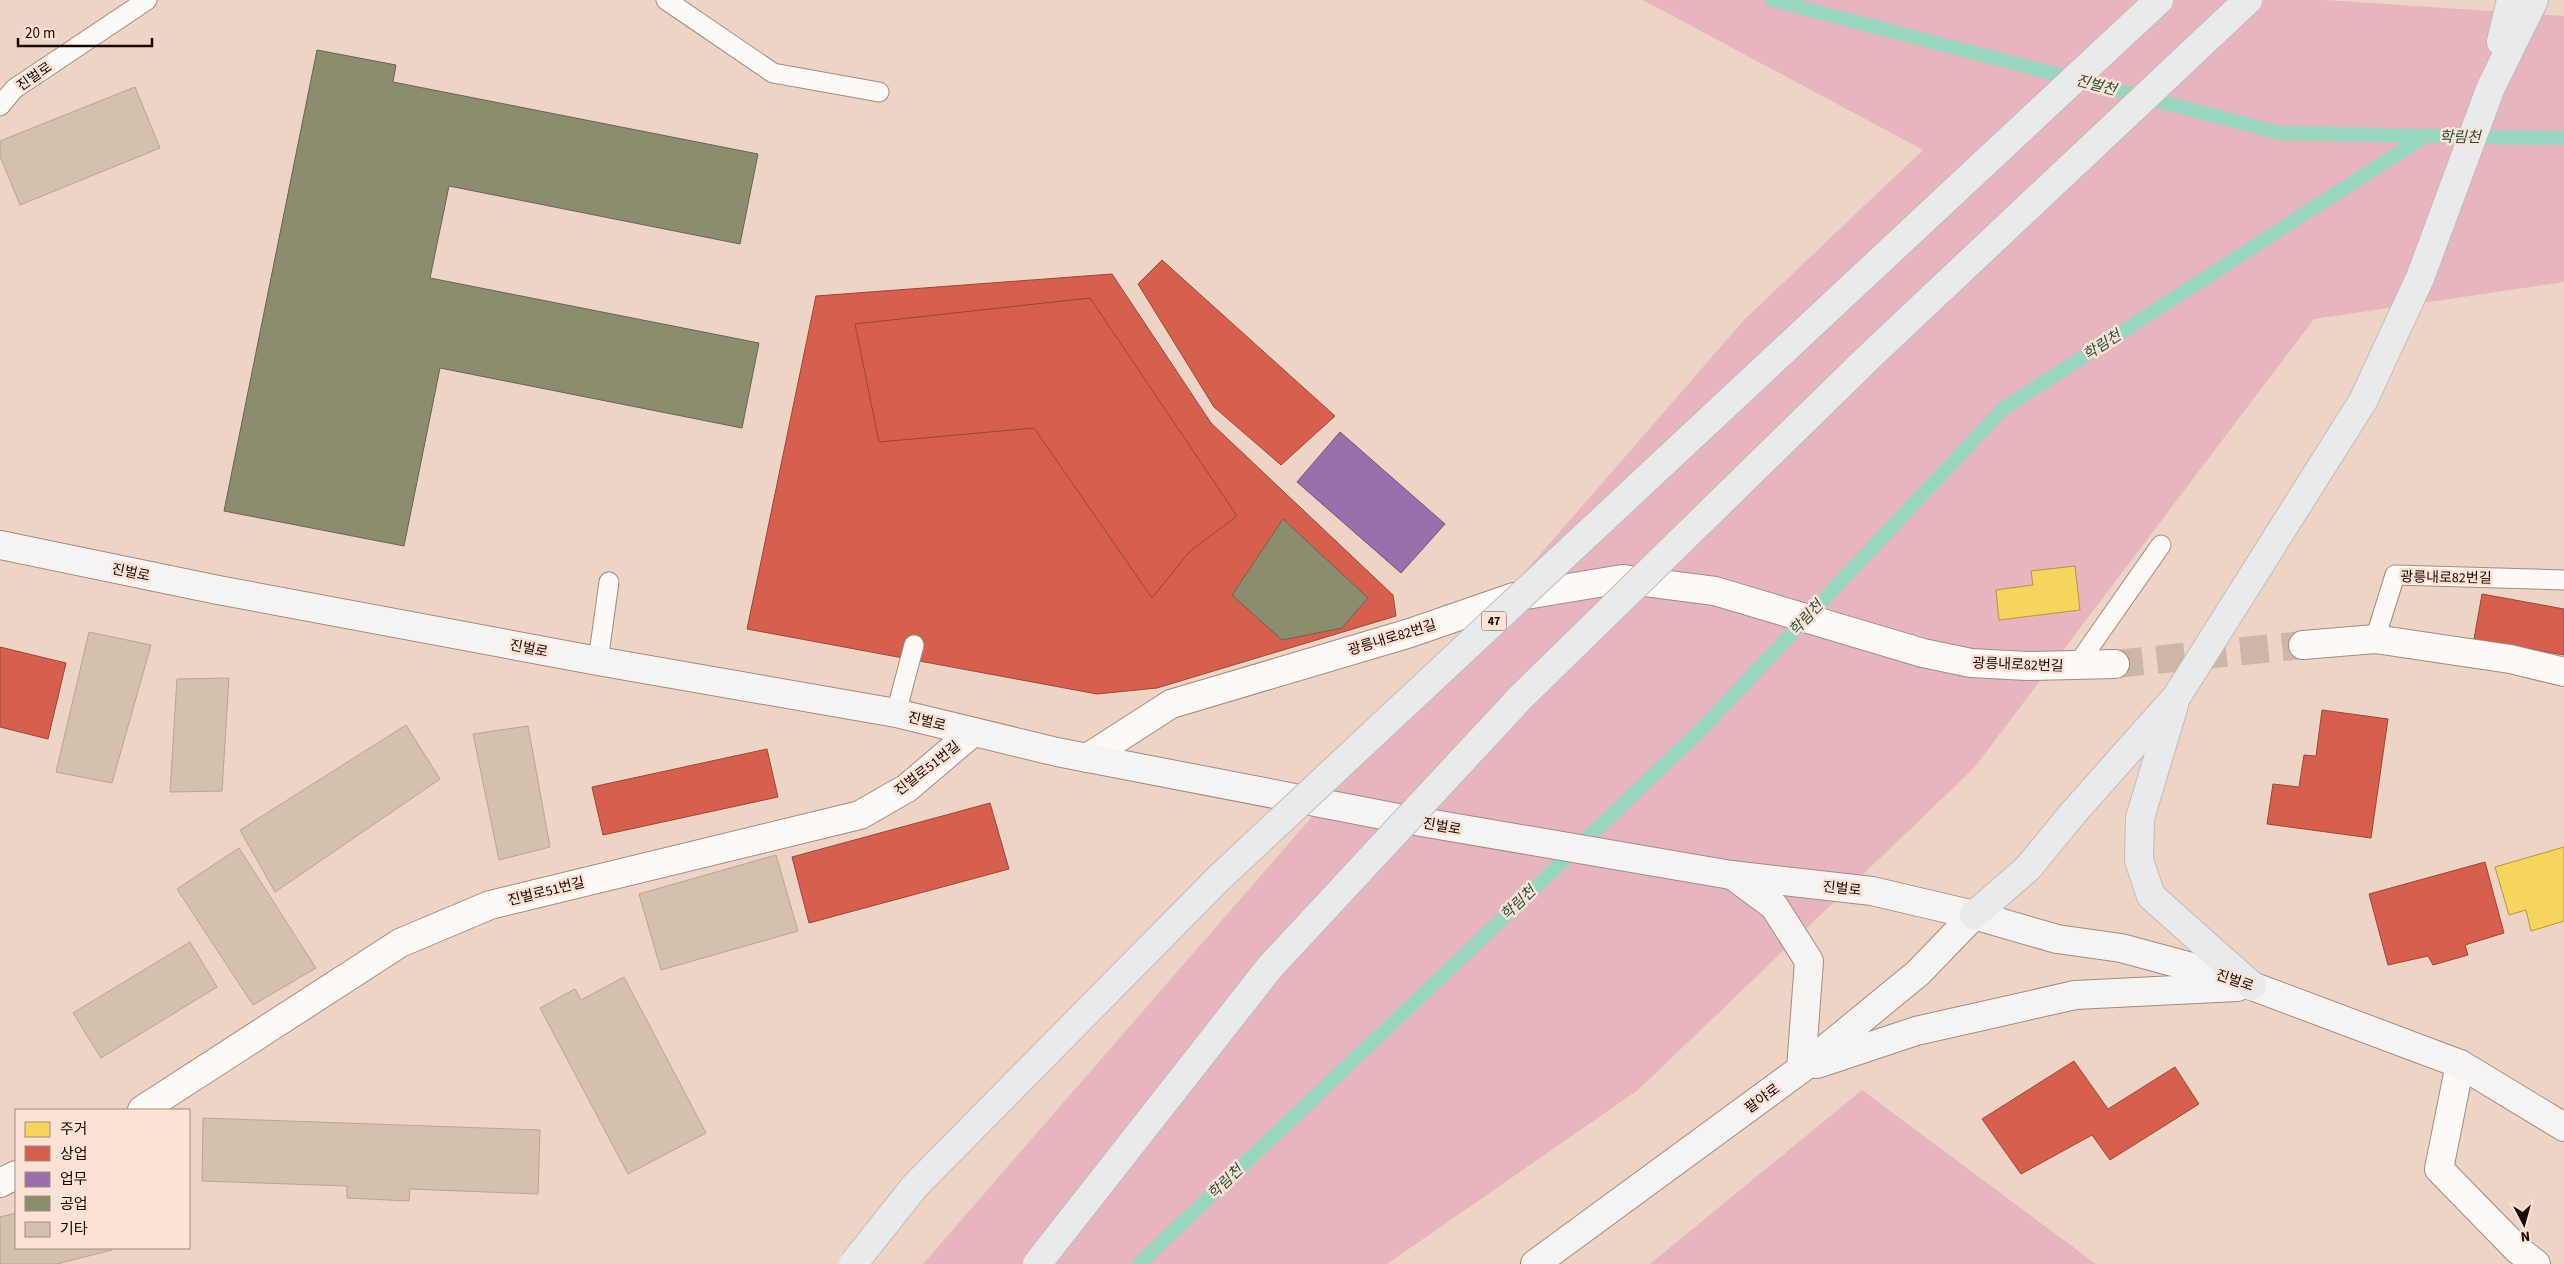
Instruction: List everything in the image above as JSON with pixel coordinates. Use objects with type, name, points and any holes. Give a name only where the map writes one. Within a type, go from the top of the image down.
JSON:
[{"type":"highway","name":"47","points":[[853,1264],[915,1186],[1219,878],[2158,0]]},
{"type":"highway","points":[[1037,1264],[1270,967],[1521,697],[1870,356],[2248,0]]},
{"type":"highway","points":[[2491,88],[2511,0]]},
{"type":"highway","points":[[1974,915],[2028,868],[2074,812],[2177,696],[2363,401],[2420,278],[2491,88],[2534,0]]},
{"type":"highway","points":[[2177,696],[2140,818],[2139,860],[2151,896],[2252,986]]},
{"type":"street","name":"진벌로","points":[[0,545],[218,590],[598,661],[896,713],[1057,752],[1398,818],[1731,875],[1872,891],[1974,915],[2057,938],[2121,948],[2210,972],[2252,986],[2460,1064],[2564,1128]]},
{"type":"street","name":"광릉내로82번길","points":[[1087,758],[1171,704],[1410,633],[1514,597],[1622,578],[1715,591],[1923,653],[1971,663],[2027,666],[2114,664]]},
{"type":"street","points":[[2303,645],[2375,639],[2510,659],[2564,672]]},
{"type":"street","name":"진벌로51번길","points":[[144,1109],[400,943],[490,905],[860,815],[907,788],[973,732]]},
{"type":"street","points":[[1731,875],[1774,906],[1809,962],[1801,1069],[1916,1031],[2075,995],[2252,986]]},
{"type":"street","name":"팔야로","points":[[1536,1264],[1801,1069],[1918,973],[1974,915]]},
{"type":"street","points":[[2460,1064],[2439,1169],[2517,1249],[2536,1264]]},
{"type":"street","points":[[0,1183],[15,1176]]},
{"type":"lane","name":"진벌로","points":[[0,106],[14,89],[147,0]]},
{"type":"lane","points":[[666,0],[773,73],[879,92]]},
{"type":"lane","points":[[2077,665],[2162,545]]},
{"type":"lane","name":"광릉내로82번길","points":[[2375,639],[2395,575],[2564,580]]},
{"type":"lane","points":[[598,661],[609,582]]},
{"type":"lane","points":[[896,713],[914,645]]},
{"type":"path","points":[[1595,0],[1678,47],[1854,133]]},
{"type":"shaded area","points":[[1643,0],[2325,0],[2564,16],[2564,282],[2314,319],[1974,768],[1638,1090],[1387,1264],[923,1264],[1744,320],[1923,150]]},
{"type":"shaded area","points":[[1862,1090],[2096,1264],[1650,1264]]},
{"type":"building: 주거","points":[[2075,566],[2080,610],[1999,620],[1996,590],[2033,585],[2031,571]]},
{"type":"building: 주거","points":[[2564,847],[2564,921],[2531,931],[2526,910],[2509,915],[2495,867]]},
{"type":"building: 상업","points":[[1162,260],[1335,416],[1281,465],[1214,407],[1138,284]]},
{"type":"building: 상업","points":[[1112,274],[1211,423],[1393,595],[1396,616],[1157,688],[1097,694],[747,629],[816,296]]},
{"type":"building: 상업","points":[[1090,298],[1237,516],[1190,551],[1152,598],[1034,428],[879,442],[855,324]]},
{"type":"building: 상업","points":[[2482,594],[2564,609],[2564,655],[2474,639]]},
{"type":"building: 상업","points":[[0,647],[66,663],[48,739],[0,727]]},
{"type":"building: 상업","points":[[2322,710],[2388,719],[2371,838],[2267,824],[2273,784],[2299,787],[2304,755],[2316,756]]},
{"type":"building: 상업","points":[[767,749],[778,797],[603,835],[592,787]]},
{"type":"building: 상업","points":[[990,803],[1009,869],[809,923],[792,857]]},
{"type":"building: 상업","points":[[2485,862],[2504,933],[2465,945],[2468,955],[2433,965],[2428,956],[2388,965],[2369,894]]},
{"type":"building: 상업","points":[[2074,1061],[2108,1109],[2175,1067],[2199,1104],[2110,1160],[2092,1135],[2021,1174],[1982,1119]]},
{"type":"building: 업무","points":[[1340,432],[1445,524],[1401,573],[1297,482]]},
{"type":"building: 공업","points":[[317,50],[396,65],[393,82],[758,154],[740,244],[449,186],[430,278],[759,343],[742,428],[440,368],[404,546],[224,511]]},
{"type":"building: 공업","points":[[1283,519],[1368,598],[1342,628],[1282,640],[1232,595]]},
{"type":"building: 기타","points":[[135,87],[160,148],[20,205],[0,156],[0,141]]},
{"type":"building: 기타","points":[[89,632],[151,645],[112,783],[56,772]]},
{"type":"building: 기타","points":[[229,678],[222,791],[170,792],[177,679]]},
{"type":"building: 기타","points":[[406,725],[440,779],[275,892],[240,830]]},
{"type":"building: 기타","points":[[528,726],[550,847],[499,860],[473,734]]},
{"type":"building: 기타","points":[[239,848],[316,968],[253,1005],[177,889]]},
{"type":"building: 기타","points":[[776,855],[798,931],[661,970],[639,894]]},
{"type":"building: 기타","points":[[190,942],[217,987],[101,1058],[73,1013]]},
{"type":"building: 기타","points":[[624,977],[706,1133],[628,1174],[540,1008],[575,989],[581,1000]]},
{"type":"building: 기타","points":[[203,1118],[540,1130],[538,1194],[410,1189],[409,1201],[347,1198],[347,1186],[202,1181]]},
{"type":"building: 기타","points":[[15,1213],[15,1249],[112,1250],[57,1264],[0,1264],[0,1217]]},
{"type":"waterway","name":"진벌천","points":[[1772,0],[2280,133],[2425,136]]},
{"type":"waterway","name":"학림천","points":[[1139,1264],[1701,730],[2004,408],[2425,136],[2564,138]]},
{"type":"tunnel","points":[[2115,664],[2303,645]]}]
